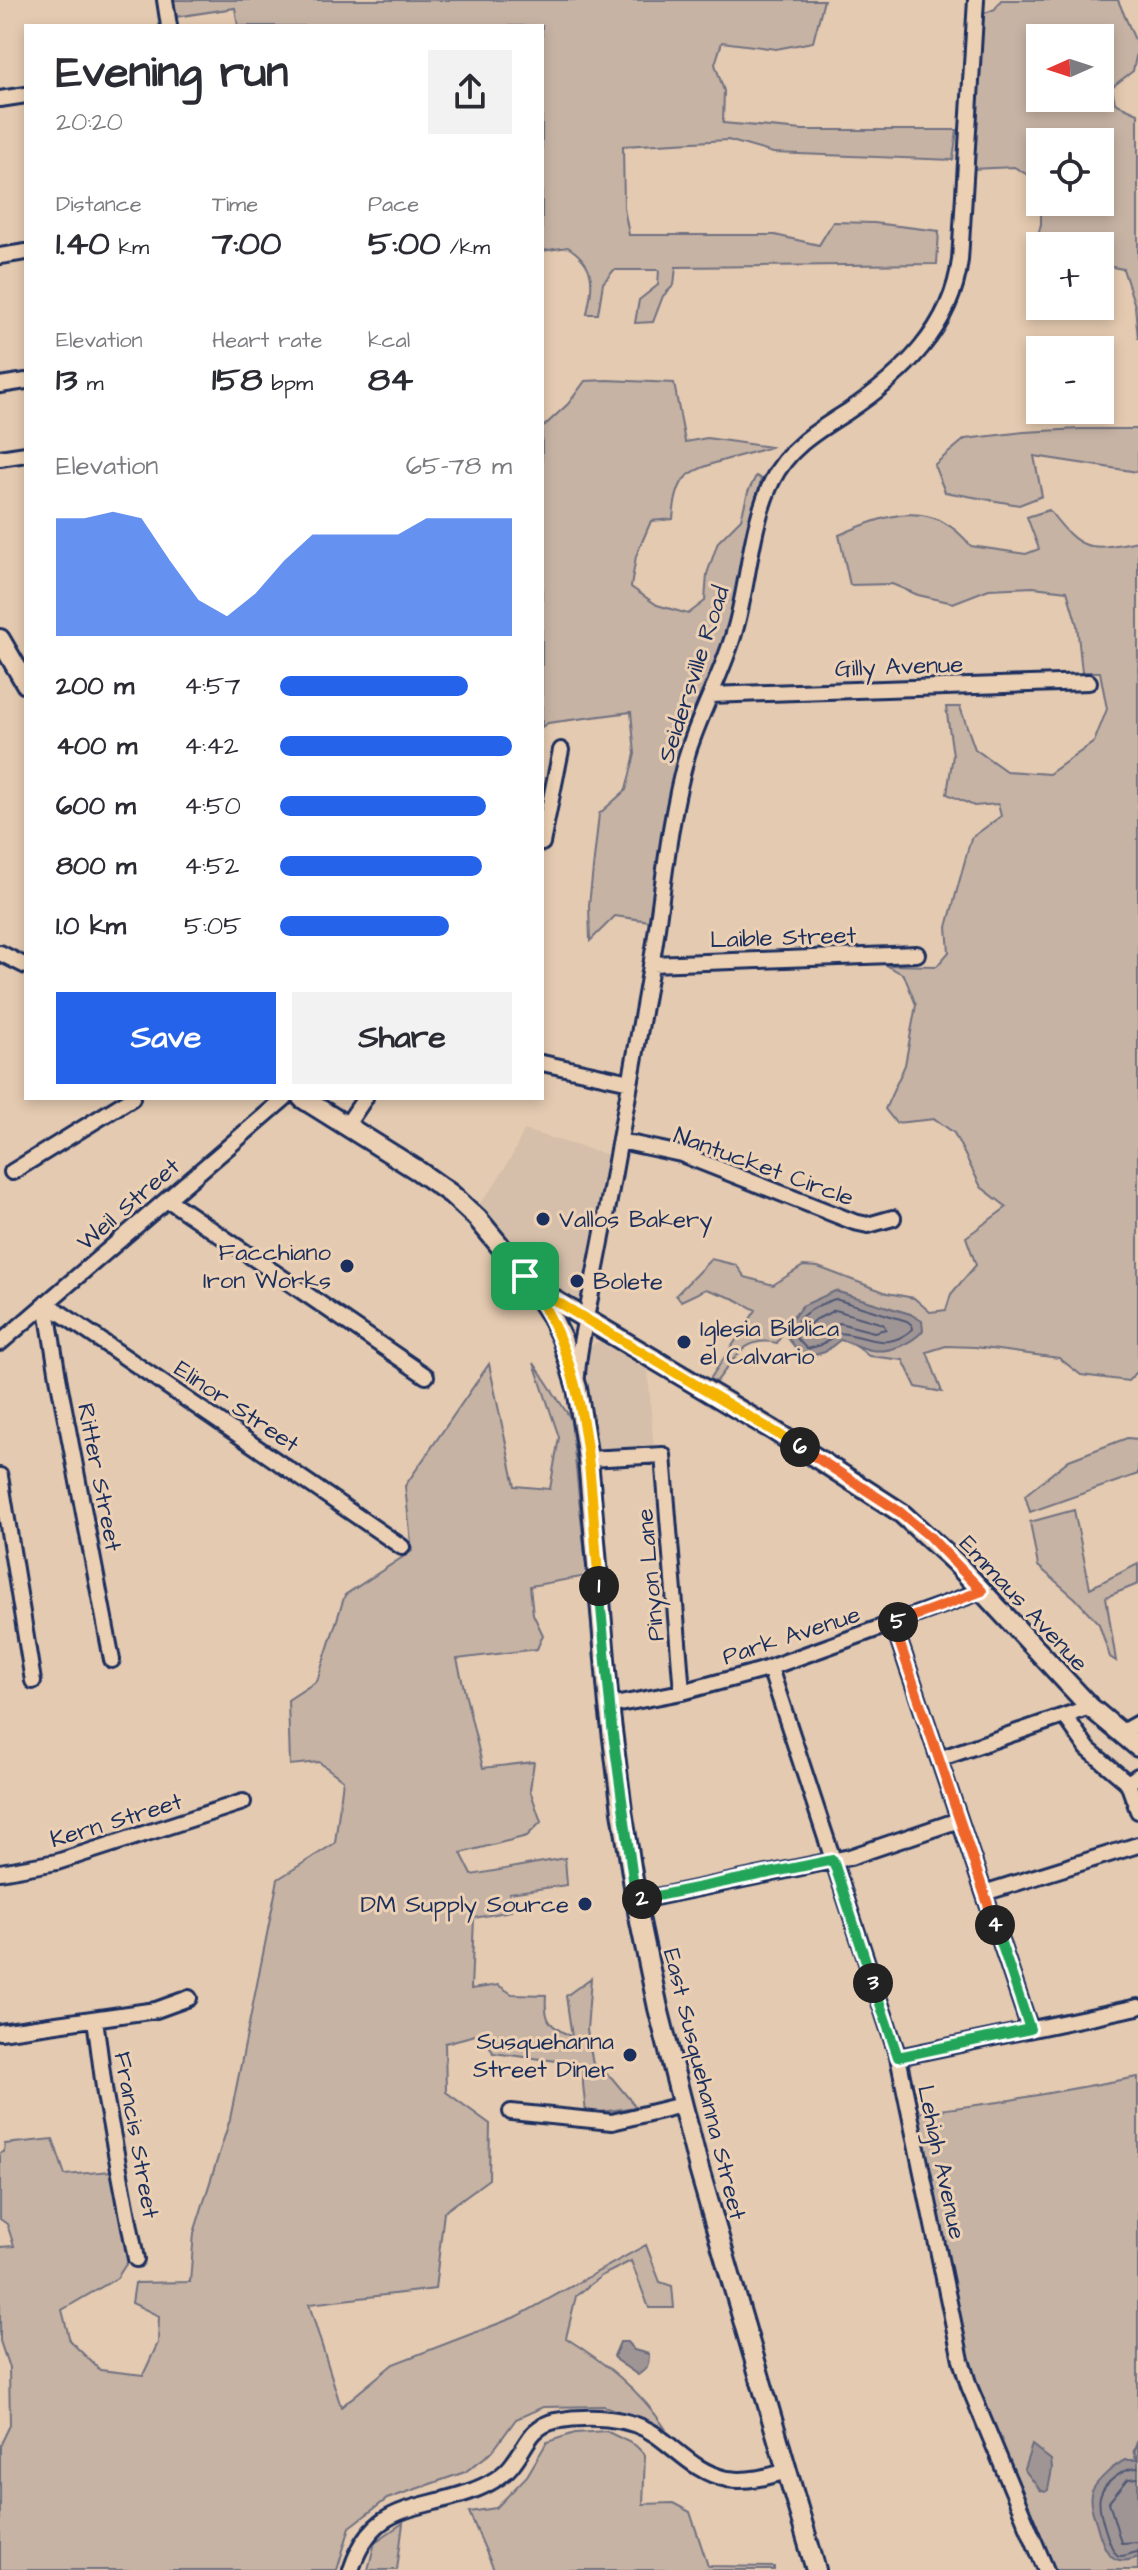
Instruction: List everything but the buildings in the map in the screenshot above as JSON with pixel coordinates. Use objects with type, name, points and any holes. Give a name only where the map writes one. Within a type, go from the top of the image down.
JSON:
[{"type":"main road","points":[[0,639],[24,681]]},
{"type":"main road","points":[[305,1100],[451,1194],[501,1244],[525,1276]]},
{"type":"main road","name":"Emmaus Avenue","points":[[525,1276],[544,1294],[875,1494],[929,1536],[1090,1707],[1138,1747]]},
{"type":"main road","name":"East Susquehanna Street","points":[[525,1276],[556,1327],[577,1388],[588,1459],[609,1706],[636,1901],[658,2008],[682,2105],[816,2570]]},
{"type":"street","points":[[165,0],[169,24]]},
{"type":"street","name":"Seidersville Road","points":[[577,1388],[578,1354],[620,1141],[687,756],[735,633],[765,498],[779,468],[805,439],[871,395],[904,368],[944,313],[953,293],[960,260],[976,0]]},
{"type":"street","points":[[0,99],[24,95]]},
{"type":"street","points":[[0,256],[24,252]]},
{"type":"street","points":[[0,385],[24,381]]},
{"type":"street","points":[[0,458],[24,454]]},
{"type":"street","name":"Gilly Avenue","points":[[710,695],[1089,682]]},
{"type":"street","points":[[544,832],[561,750]]},
{"type":"street","points":[[0,953],[24,965]]},
{"type":"street","name":"Laible Street","points":[[651,964],[917,954]]},
{"type":"street","points":[[544,1063],[630,1082]]},
{"type":"street","points":[[12,1172],[129,1100]]},
{"type":"street","name":"Weil Street","points":[[0,1343],[283,1100]]},
{"type":"street","points":[[346,1126],[364,1100]]},
{"type":"street","name":"Nantucket Circle","points":[[620,1141],[681,1154],[854,1222],[868,1225],[893,1218]]},
{"type":"street","points":[[167,1199],[426,1376]]},
{"type":"street","name":"Elinor Street","points":[[46,1303],[402,1547]]},
{"type":"street","name":"Ritter Street","points":[[46,1303],[112,1660]]},
{"type":"street","name":"Pinyon Lane","points":[[588,1459],[663,1455],[682,1692]]},
{"type":"street","points":[[0,1476],[33,1681]]},
{"type":"street","name":"Park Avenue","points":[[609,1706],[682,1692],[770,1668],[982,1591]]},
{"type":"street","points":[[893,1623],[1030,2029]]},
{"type":"street","name":"Lehigh Avenue","points":[[770,1668],[898,2057],[961,2360],[1046,2570]]},
{"type":"street","points":[[939,1759],[1090,1707]]},
{"type":"street","points":[[1065,1716],[1088,1749],[1133,1779],[1138,1811]]},
{"type":"street","points":[[1120,1733],[1138,1723]]},
{"type":"street","name":"Kern Street","points":[[0,1872],[57,1862],[243,1802]]},
{"type":"street","points":[[636,1901],[850,1857],[959,1820]]},
{"type":"street","points":[[984,1893],[1138,1845]]},
{"type":"street","points":[[0,2032],[156,2010],[189,1998]]},
{"type":"street","points":[[898,2057],[1138,2007]]},
{"type":"street","name":"Francis Street","points":[[95,2019],[105,2095],[136,2259]]},
{"type":"street","points":[[511,2112],[612,2122],[682,2105]]},
{"type":"street","points":[[351,2570],[363,2540],[382,2520],[490,2483],[513,2464],[533,2433],[553,2422],[598,2419],[637,2426],[654,2434],[702,2470],[726,2478],[756,2479],[787,2471]]},
{"type":"shaded area","points":[[172,0],[824,0],[813,42],[776,49],[722,42],[715,64],[724,91],[723,123],[803,130],[957,130],[953,160],[773,153],[728,140],[623,146],[624,208],[629,235],[775,235],[819,245],[833,222],[874,223],[939,231],[937,264],[676,267],[674,285],[663,296],[653,322],[635,323],[639,300],[658,285],[659,270],[614,270],[603,283],[598,314],[587,314],[591,276],[584,261],[568,247],[544,251],[544,24],[238,24],[235,8],[175,17]]},
{"type":"shaded area","points":[[1001,0],[1118,0],[1138,47],[1133,71],[1114,85],[1114,24],[1026,24],[1026,112],[1114,112],[1114,98],[1115,103],[1138,113],[1138,339],[1135,306],[1123,269],[1114,267],[1114,232],[1039,232],[1041,216],[1114,216],[1114,128],[1026,128],[1026,174],[1014,167],[972,169],[980,15],[995,9]]},
{"type":"shaded area","points":[[585,381],[674,383],[685,442],[707,438],[770,447],[714,463],[686,477],[678,491],[673,519],[651,521],[636,556],[631,587],[657,605],[688,614],[705,601],[707,574],[718,542],[741,519],[756,476],[761,479],[730,627],[683,743],[650,921],[615,916],[590,941],[589,905],[599,814],[626,790],[635,754],[631,712],[544,726],[544,426],[568,404]]},
{"type":"shaded area","points":[[1080,429],[1138,429],[1138,472],[1034,456],[1042,496],[1019,505],[945,492],[934,465],[965,439]]},
{"type":"shaded area","points":[[1049,510],[1069,534],[1087,545],[1096,547],[1138,541],[1138,1371],[1128,1381],[1081,1375],[1059,1358],[946,1346],[927,1352],[942,1392],[916,1387],[903,1360],[869,1356],[856,1346],[873,1350],[910,1314],[835,1291],[792,1316],[777,1343],[756,1342],[741,1351],[716,1382],[710,1379],[756,1310],[706,1289],[681,1301],[676,1295],[711,1259],[736,1265],[745,1277],[773,1285],[803,1266],[818,1267],[887,1293],[914,1298],[930,1312],[946,1310],[951,1294],[976,1265],[966,1237],[1007,1207],[981,1187],[954,1133],[935,1119],[896,1123],[885,1109],[905,1065],[916,1005],[904,975],[886,965],[937,966],[949,952],[947,927],[971,838],[1001,816],[998,804],[974,806],[947,794],[953,755],[946,707],[960,707],[975,749],[1006,771],[1049,774],[1094,742],[1107,709],[1100,672],[1082,672],[1077,625],[1067,591],[1033,587],[989,589],[953,603],[918,595],[892,584],[850,585],[839,535],[892,516],[925,515],[956,531],[971,546],[1026,554],[1039,549],[1027,517]]},
{"type":"shaded area","points":[[524,1130],[609,1155],[583,1304],[572,1303],[546,1288],[475,1209],[493,1187]]},
{"type":"shaded area","points":[[601,1342],[648,1370],[654,1450],[594,1452],[585,1352]]},
{"type":"shaded area","points":[[534,1363],[571,1419],[587,1576],[530,1586],[533,1614],[543,1635],[537,1649],[457,1659],[483,1768],[534,1762],[530,1790],[541,1822],[527,1836],[461,1853],[472,1875],[565,1858],[567,1885],[509,1893],[511,1911],[474,1918],[471,1989],[498,1985],[512,1994],[546,1995],[550,2022],[572,2037],[566,1996],[591,1978],[587,2030],[593,2064],[612,2078],[636,2107],[586,2114],[581,2064],[493,2053],[483,2033],[445,2043],[446,2092],[490,2124],[489,2179],[444,2212],[435,2289],[309,2304],[341,2407],[393,2364],[518,2316],[646,2245],[660,2282],[672,2286],[674,2308],[649,2308],[631,2261],[601,2276],[576,2296],[566,2338],[620,2378],[644,2401],[665,2428],[604,2406],[543,2407],[516,2419],[492,2452],[465,2472],[387,2499],[350,2527],[337,2570],[0,2570],[0,2446],[10,2425],[9,2368],[0,2341],[0,2247],[14,2246],[7,2224],[0,2219],[0,2153],[4,2152],[5,2144],[53,2139],[65,2175],[111,2171],[130,2258],[117,2278],[62,2310],[70,2341],[100,2370],[143,2375],[158,2343],[159,2316],[132,2303],[135,2283],[190,2282],[194,2233],[230,2119],[278,1879],[335,1843],[343,1780],[319,1762],[290,1765],[288,1700],[317,1681],[345,1595],[412,1551],[405,1486],[489,1364],[515,1486],[550,1489],[559,1437]]},
{"type":"shaded area","points":[[1127,1438],[1138,1439],[1138,1474],[1030,1512],[1025,1495],[1069,1460]]},
{"type":"shaded area","points":[[1074,1510],[1090,1588],[1138,1564],[1138,1584],[1106,1597],[1116,1661],[1110,1657],[1099,1624],[1038,1566],[1030,1522]]},
{"type":"shaded area","points":[[1138,2077],[1138,2570],[1050,2570],[963,2353],[916,2113],[999,2102]]},
{"type":"shaded area","points":[[606,2431],[635,2445],[645,2455],[643,2504],[673,2503],[690,2512],[708,2566],[774,2567],[774,2570],[494,2570],[469,2512],[496,2508],[527,2476],[547,2442],[575,2433]]},
{"type":"shaded area","points":[[403,2523],[397,2570],[368,2570],[375,2542]]},
{"type":"water","points":[[835,1291],[910,1314],[922,1321],[923,1331],[906,1344],[892,1349],[871,1350],[840,1340],[825,1352],[804,1358],[786,1336],[786,1327],[802,1306]]},
{"type":"water","points":[[620,2342],[627,2342],[634,2350],[649,2354],[644,2371],[638,2375],[616,2360],[614,2356]]},
{"type":"water","points":[[1032,2445],[1051,2460],[1052,2469],[1045,2492],[1024,2469]]},
{"type":"water","points":[[1125,2460],[1138,2460],[1138,2557],[1120,2560],[1108,2553],[1104,2546],[1092,2511],[1091,2498],[1098,2482]]},
{"type":"waterway","points":[[1137,2460],[1134,2452],[1138,2441]]},
{"type":"place","name":"Vallos Bakery","points":[[543,1219]]},
{"type":"place","name":"Facchiano Iron Works","points":[[347,1266]]},
{"type":"place","name":"Bolete","points":[[577,1281]]},
{"type":"place","name":"Iglesia Bíblica el Calvario","points":[[684,1342]]},
{"type":"place","name":"DM Supply Source","points":[[585,1904]]},
{"type":"place","name":"Susquehanna Street Diner","points":[[630,2055]]},
{"type":"route","points":[[525,1276],[544,1294],[875,1494],[929,1536],[982,1591],[893,1623],[1030,2029],[898,2057],[833,1860],[636,1901],[612,1727],[588,1459],[577,1388],[562,1339],[525,1276]]}]
